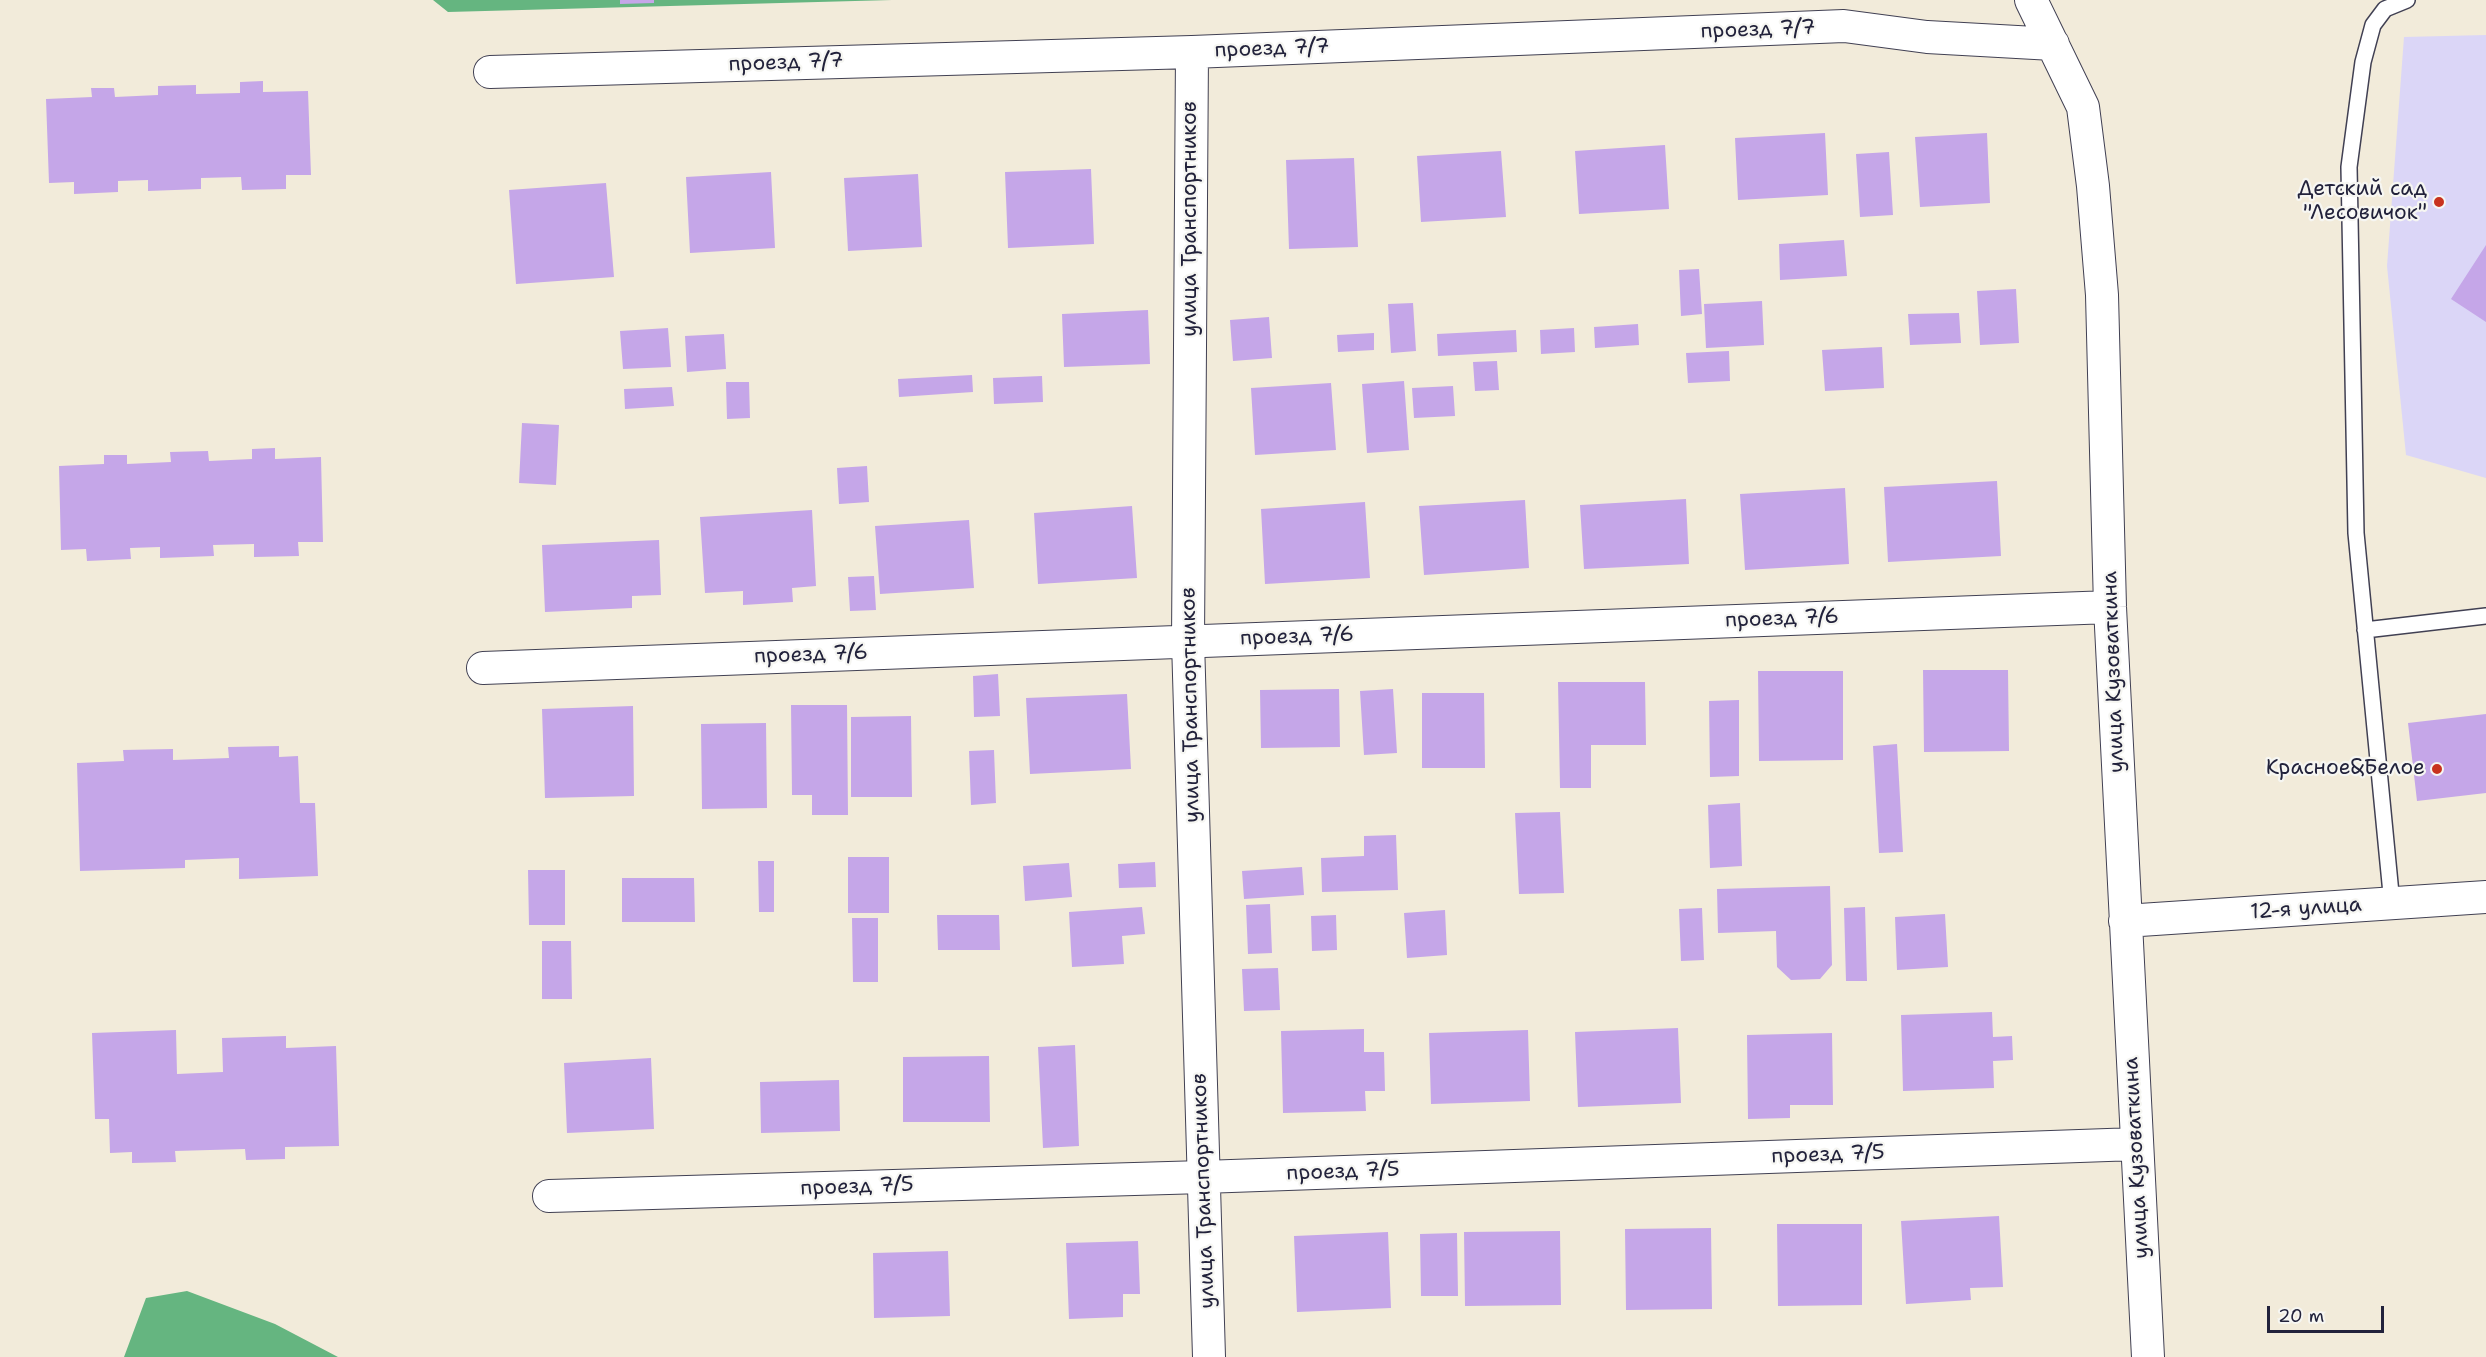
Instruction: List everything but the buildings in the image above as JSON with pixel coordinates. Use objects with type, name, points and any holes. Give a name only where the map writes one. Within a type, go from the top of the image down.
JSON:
[{"type":"street","name":"улица Кузоваткина","points":[[2031,0],[2083,107],[2093,186],[2102,295],[2110,607],[2148,1357]]},
{"type":"street","name":"проезд 7/7","points":[[490,72],[1192,52],[1844,26],[1927,37],[2053,45]]},
{"type":"street","name":"улица Транспортников","points":[[1192,52],[1188,641],[1209,1357]]},
{"type":"street","name":"проезд 7/6","points":[[483,668],[2110,607]]},
{"type":"street","name":"12-я улица","points":[[2125,921],[2486,897]]},
{"type":"street","name":"проезд 7/5","points":[[549,1196],[1203,1177],[2136,1144]]},
{"type":"lane","points":[[2392,903],[2356,533],[2349,167],[2362,62],[2373,26],[2385,9],[2408,0]]},
{"type":"lane","points":[[2365,630],[2486,616]]},
{"type":"shaded area","name":"Детский сад \"Лесовичок\"","points":[[2486,35],[2486,478],[2406,455],[2387,266],[2404,37]]},
{"type":"green space","points":[[433,0],[892,0],[448,12]]},
{"type":"green space","points":[[187,1291],[275,1324],[338,1357],[124,1357],[146,1298]]},
{"type":"place","name":"Детский сад \"Лесовичок\"","points":[[2439,202]]},
{"type":"place","name":"Красное&Белое","points":[[2437,769]]}]
